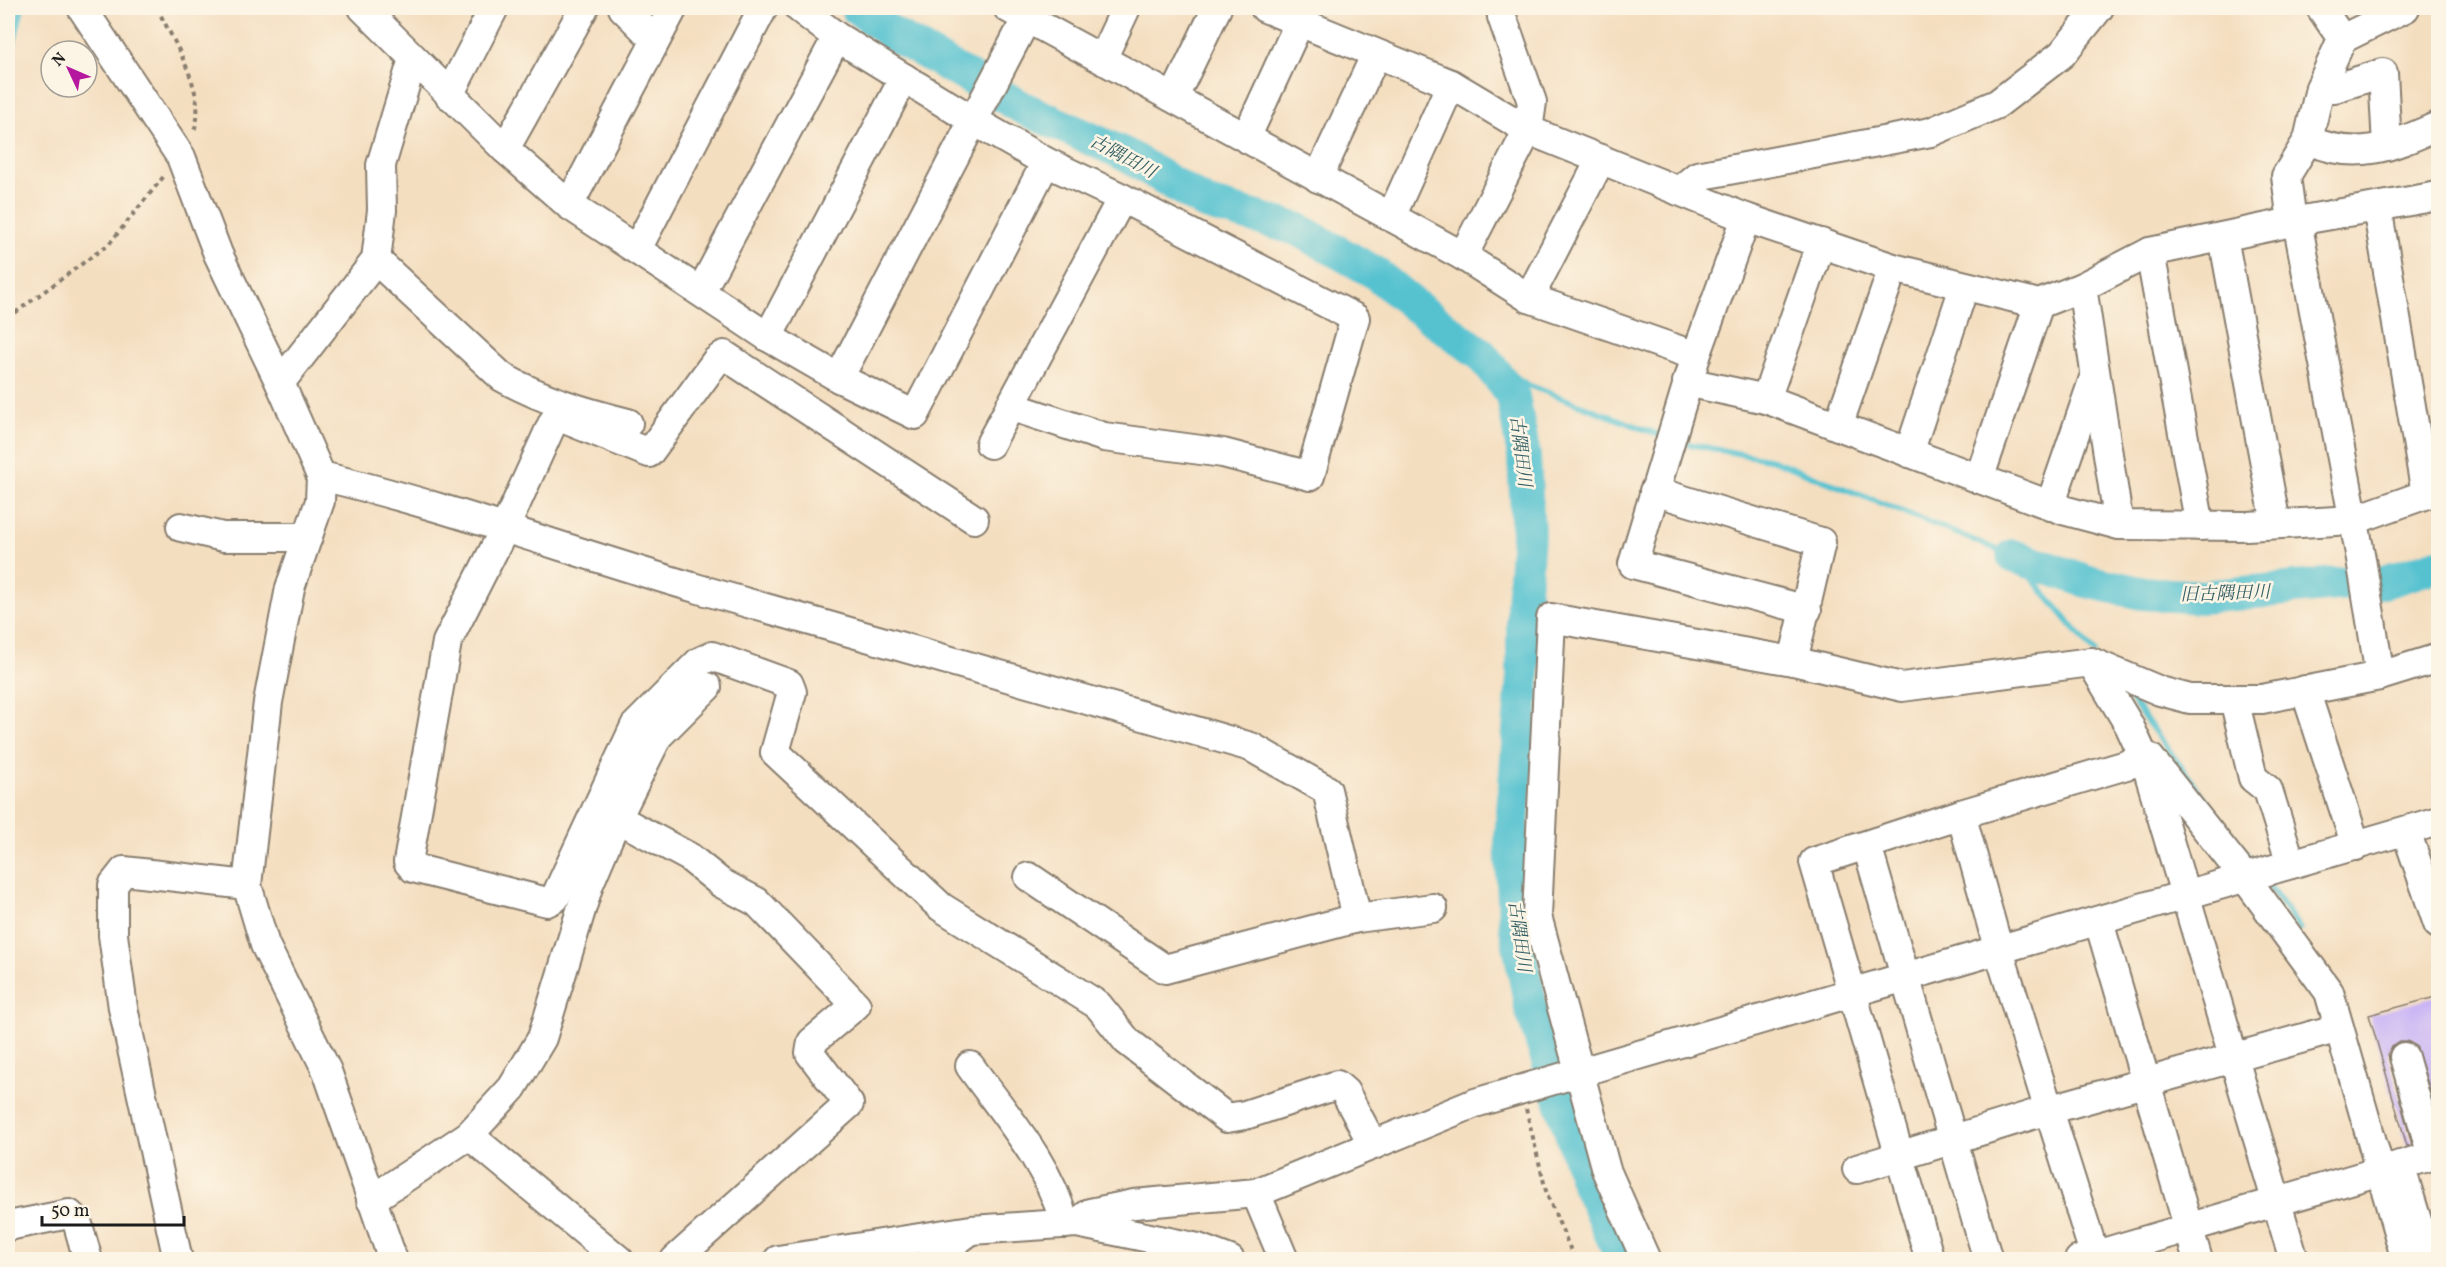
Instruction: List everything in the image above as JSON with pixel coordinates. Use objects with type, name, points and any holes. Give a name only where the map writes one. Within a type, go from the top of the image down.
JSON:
[{"type":"street","points":[[81,8],[181,157],[218,254],[280,383],[321,477],[320,501],[290,588],[268,702],[247,885],[265,945],[327,1071],[370,1200],[393,1260]]},
{"type":"street","points":[[363,8],[505,149],[569,205],[768,337],[839,378],[915,415],[1046,162]]},
{"type":"street","points":[[449,95],[494,8]]},
{"type":"street","points":[[505,149],[584,8]]},
{"type":"street","points":[[623,8],[656,40]]},
{"type":"street","points":[[569,205],[673,8]]},
{"type":"street","points":[[637,249],[763,8]]},
{"type":"street","points":[[799,8],[837,38],[904,78],[976,116],[1046,162],[1122,198],[1355,318],[1310,476],[1223,453],[1104,437],[1010,405]]},
{"type":"street","points":[[1103,57],[1126,8]]},
{"type":"street","points":[[1174,97],[1217,8]]},
{"type":"street","points":[[1265,8],[1451,84],[1528,129],[1746,218],[1893,268],[2038,304],[2082,287],[2150,252],[2294,221],[2439,196]]},
{"type":"street","points":[[1463,256],[1528,129],[1532,102],[1502,17],[1501,8]]},
{"type":"street","points":[[1679,191],[1697,177],[1930,132],[1997,104],[2062,54],[2099,8]]},
{"type":"street","points":[[2321,8],[2342,39]]},
{"type":"street","points":[[2380,675],[2367,609],[2354,520],[2286,176],[2308,140],[2320,88],[2342,39],[2405,8]]},
{"type":"street","points":[[839,378],[996,76],[1022,11],[1246,138],[1463,256],[1529,298],[1766,399],[2050,506],[2119,525],[2199,526],[2354,520],[2432,492],[2377,207]]},
{"type":"street","points":[[1246,138],[1299,23]]},
{"type":"street","points":[[701,291],[837,38]]},
{"type":"street","points":[[1318,178],[1376,54]]},
{"type":"street","points":[[280,383],[376,260],[382,210],[381,165],[413,59]]},
{"type":"street","points":[[2320,88],[2335,88],[2383,73],[2387,146]]},
{"type":"street","points":[[768,337],[904,78]]},
{"type":"street","points":[[1391,217],[1451,84]]},
{"type":"street","points":[[2308,140],[2331,150],[2350,152],[2387,146],[2439,126]]},
{"type":"street","points":[[1529,298],[1601,159]]},
{"type":"street","points":[[990,444],[1122,198]]},
{"type":"street","points":[[1746,218],[1692,369],[1633,564],[1806,610]]},
{"type":"street","points":[[2223,237],[2277,524]]},
{"type":"street","points":[[1766,399],[1821,243]]},
{"type":"street","points":[[2150,252],[2199,526]]},
{"type":"street","points":[[376,260],[502,376],[526,391],[586,412],[628,423]]},
{"type":"street","points":[[1838,426],[1893,268]]},
{"type":"street","points":[[1909,453],[1965,287]]},
{"type":"street","points":[[2082,287],[2119,525]]},
{"type":"street","points":[[1979,479],[2038,304]]},
{"type":"street","points":[[974,519],[724,355],[716,361],[649,453],[562,418],[553,422],[504,530],[447,642],[408,862],[413,868],[547,902],[555,898],[635,726],[699,662],[712,656],[789,684],[792,692],[775,752],[941,907],[1098,1005],[1127,1041],[1227,1118],[1245,1115],[1337,1085],[1345,1092],[1373,1145]]},
{"type":"street","points":[[2050,506],[2096,371]]},
{"type":"street","points":[[321,477],[401,495],[504,530],[1251,747],[1327,789],[1357,918]]},
{"type":"street","points":[[1654,491],[1821,542],[1793,661]]},
{"type":"street","points":[[180,527],[223,537],[308,537]]},
{"type":"street","points":[[1646,1260],[1606,1170],[1537,916],[1551,618],[1793,661],[1902,687],[2091,662],[2160,691],[2190,699],[2262,699],[2380,675],[2439,658]]},
{"type":"street","points":[[2091,662],[2129,725],[2145,760],[2188,896],[2294,1260]]},
{"type":"street","points":[[370,1200],[469,1135],[512,1088],[542,1038],[589,884],[617,818],[658,736],[707,687]]},
{"type":"street","points":[[2305,690],[2356,846]]},
{"type":"street","points":[[2234,699],[2253,777],[2268,790],[2291,864]]},
{"type":"street","points":[[1930,1260],[1898,1157],[1814,862],[1961,814],[2151,758],[2246,879],[2292,946],[2329,992],[2339,1028],[2390,1167],[2429,1260]]},
{"type":"street","points":[[1961,814],[2090,1258],[2435,1155],[2404,1057]]},
{"type":"street","points":[[617,818],[689,857],[721,883],[757,902],[856,1005],[812,1042],[810,1053],[849,1104],[675,1260]]},
{"type":"street","points":[[1071,1223],[1090,1213],[1134,1204],[1256,1193],[1475,1103],[1521,1088],[1852,994],[2439,821]]},
{"type":"street","points":[[2406,831],[2439,924]]},
{"type":"street","points":[[1867,846],[1988,1260]]},
{"type":"street","points":[[178,1260],[123,1008],[113,934],[113,885],[124,871],[247,885]]},
{"type":"street","points":[[1029,877],[1165,969],[1357,918],[1433,908]]},
{"type":"street","points":[[2098,922],[2198,1260]]},
{"type":"street","points":[[1857,1169],[2048,1110],[2339,1028]]},
{"type":"street","points":[[970,1066],[1036,1158],[1071,1223]]},
{"type":"street","points":[[469,1135],[619,1260]]},
{"type":"street","points":[[2390,1167],[2406,1260]]},
{"type":"street","points":[[1256,1193],[1284,1260]]},
{"type":"street","points":[[8,1226],[69,1214],[76,1221],[88,1260]]},
{"type":"street","points":[[778,1260],[971,1230],[1071,1223],[1198,1248],[1230,1260]]},
{"type":"street","points":[[930,1260],[971,1230]]},
{"type":"path","points":[[8,318],[109,244],[181,157],[198,122],[194,82],[157,8]]},
{"type":"path","points":[[1521,1088],[1547,1195],[1575,1260]]},
{"type":"building","points":[[2439,996],[2439,1118],[2416,1046],[2407,1041],[2399,1041],[2392,1046],[2388,1054],[2412,1145],[2407,1146],[2369,1015]]},
{"type":"waterway","points":[[8,55],[12,49],[22,8]]},
{"type":"waterway","name":"古隅田川","points":[[857,8],[894,35],[1025,109],[1126,155],[1205,203],[1297,229],[1374,272],[1415,306],[1481,354],[1513,396],[1524,456],[1528,534],[1523,605],[1523,677],[1511,838],[1515,923],[1531,1008],[1587,1182],[1623,1260]]},
{"type":"waterway","points":[[1481,354],[1528,385],[1662,436]]},
{"type":"waterway","points":[[1678,442],[1773,460],[2013,556],[2094,652]]},
{"type":"waterway","name":"旧古隅田川","points":[[2013,556],[2086,581],[2141,593],[2202,597],[2347,583],[2384,582],[2438,565]]},
{"type":"waterway","points":[[2121,686],[2255,866]]},
{"type":"waterway","points":[[2264,879],[2300,929]]}]
